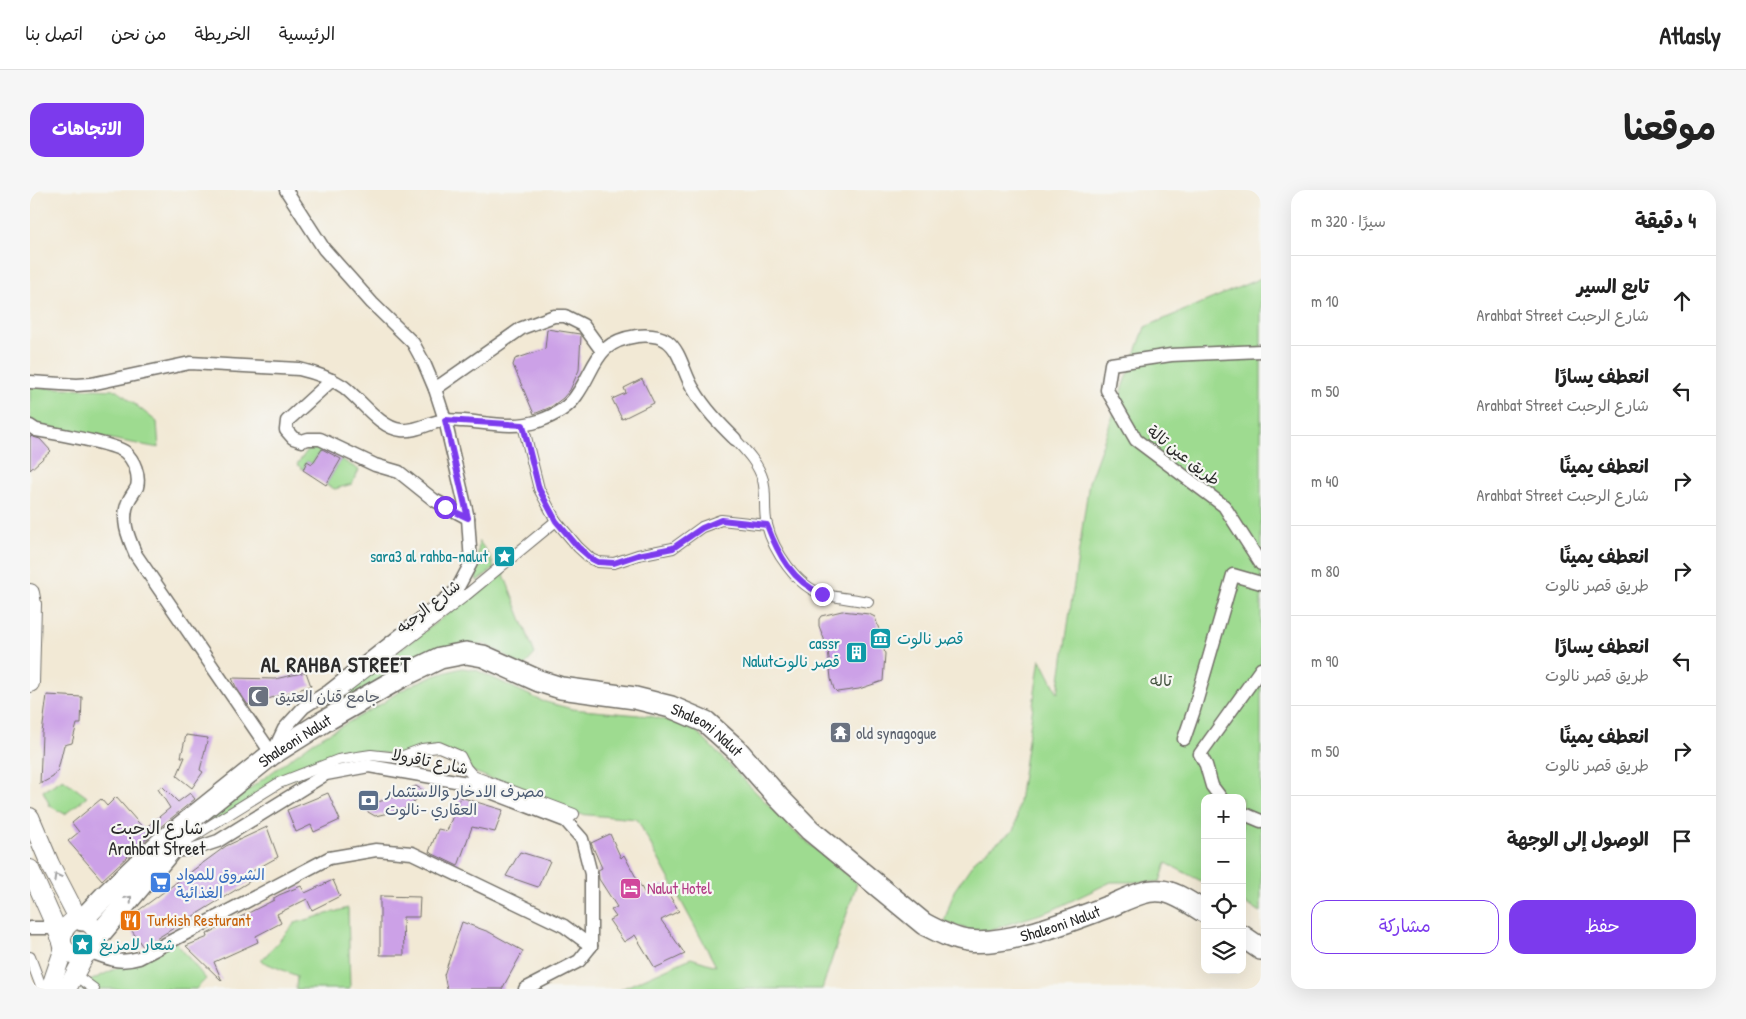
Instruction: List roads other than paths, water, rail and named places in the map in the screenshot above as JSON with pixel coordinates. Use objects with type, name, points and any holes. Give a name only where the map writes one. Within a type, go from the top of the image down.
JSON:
[{"type":"highway","name":"Shaleoni Nalut","points":[[183,825],[272,754],[324,722],[403,676],[440,658],[466,653],[483,656],[538,681],[561,688],[635,698],[671,708],[706,722],[736,749],[778,798],[810,830],[924,924],[942,934],[966,941],[1004,939],[1029,934],[1138,895],[1161,891],[1174,895],[1201,910]]},
{"type":"highway","points":[[91,948],[170,850],[183,825]]},
{"type":"highway","points":[[81,920],[161,843],[183,825]]},
{"type":"highway","points":[[1246,939],[1261,949]]},
{"type":"main road","points":[[30,593],[32,604],[32,649],[30,683]]},
{"type":"main road","points":[[30,817],[50,864],[81,920]]},
{"type":"main road","points":[[30,869],[60,939],[70,953],[77,956],[91,948]]},
{"type":"main road","points":[[50,989],[62,934],[72,922],[81,920],[95,928],[91,948],[71,982]]},
{"type":"street","points":[[30,426],[36,430],[110,446],[124,451],[132,460],[138,474],[137,486],[125,512],[125,525],[136,555],[272,754],[291,720],[311,702],[328,691],[456,591],[470,563],[468,518],[445,420],[435,389],[413,343],[372,303],[324,249],[286,190]]},
{"type":"street","points":[[435,389],[522,328],[550,317],[565,316],[583,325],[602,351]]},
{"type":"street","points":[[30,382],[91,384],[190,363],[299,369],[316,373],[332,380],[351,392],[381,422],[390,428],[411,430],[445,420],[523,425],[538,421],[564,408],[576,397],[602,351],[614,343],[627,338],[658,337],[667,341],[675,349],[686,377],[703,404],[757,465],[766,495],[767,525],[783,561],[812,590],[822,594],[868,602]]},
{"type":"street","name":"طريق عين تالة","points":[[1261,352],[1171,355],[1111,364],[1107,390],[1136,440],[1224,506],[1261,564]]},
{"type":"street","points":[[332,380],[287,421],[285,425],[289,435],[297,440],[320,439],[375,465],[399,472],[434,500],[468,518]]},
{"type":"street","points":[[523,425],[539,489],[556,521],[568,536],[592,559],[606,564],[673,548],[702,528],[721,520],[767,525]]},
{"type":"street","name":"شارع الرحبه","points":[[311,702],[332,698],[465,596],[556,521]]},
{"type":"street","points":[[1184,739],[1233,575],[1261,582]]},
{"type":"street","points":[[1217,794],[1212,786],[1206,765],[1200,754],[1261,669]]},
{"type":"street","points":[[170,850],[279,782],[338,760],[371,755],[398,758],[422,749],[439,747],[460,756],[466,768],[473,776],[574,814],[566,821]]},
{"type":"street","name":"شارع تاقرولا","points":[[170,850],[194,849],[213,843],[326,774],[369,766],[467,783],[566,821],[582,839],[591,874],[591,946]]},
{"type":"street","points":[[1246,815],[1261,821]]},
{"type":"street","points":[[91,948],[116,961],[126,962],[139,958],[329,858],[376,850],[412,853],[564,926],[591,946],[580,961],[525,989]]},
{"type":"street","points":[[30,928],[60,939]]},
{"type":"street","points":[[30,957],[42,989]]},
{"type":"street","points":[[71,982],[94,989]]},
{"type":"place","name":"sara3 al rahba-nalut","points":[[504,556]]},
{"type":"place","name":"قصر نالوت","points":[[881,638]]},
{"type":"place","name":"cassr Nalutقصر نالوت","points":[[856,652]]},
{"type":"place","name":"جامع قنان العتيق","points":[[259,696]]},
{"type":"place","name":"old synagogue","points":[[840,733]]},
{"type":"place","name":"مصرف الادخار والاستثمار العقاري -نالوت","points":[[369,800]]},
{"type":"place","name":"الشروق للمواد الغذائية","points":[[160,883]]},
{"type":"place","name":"Nalut Hotel","points":[[631,888]]},
{"type":"place","name":"Turkish Resturant","points":[[131,920]]},
{"type":"place","name":"شعار لامزيغ","points":[[83,944]]},
{"type":"district","name":"AL RAHBA STREET","points":[[336,664]]},
{"type":"district","name":"شارع الرحبت Arahbat Street","points":[[157,838]]},
{"type":"park label","name":"تاله","points":[[1161,680]]}]
